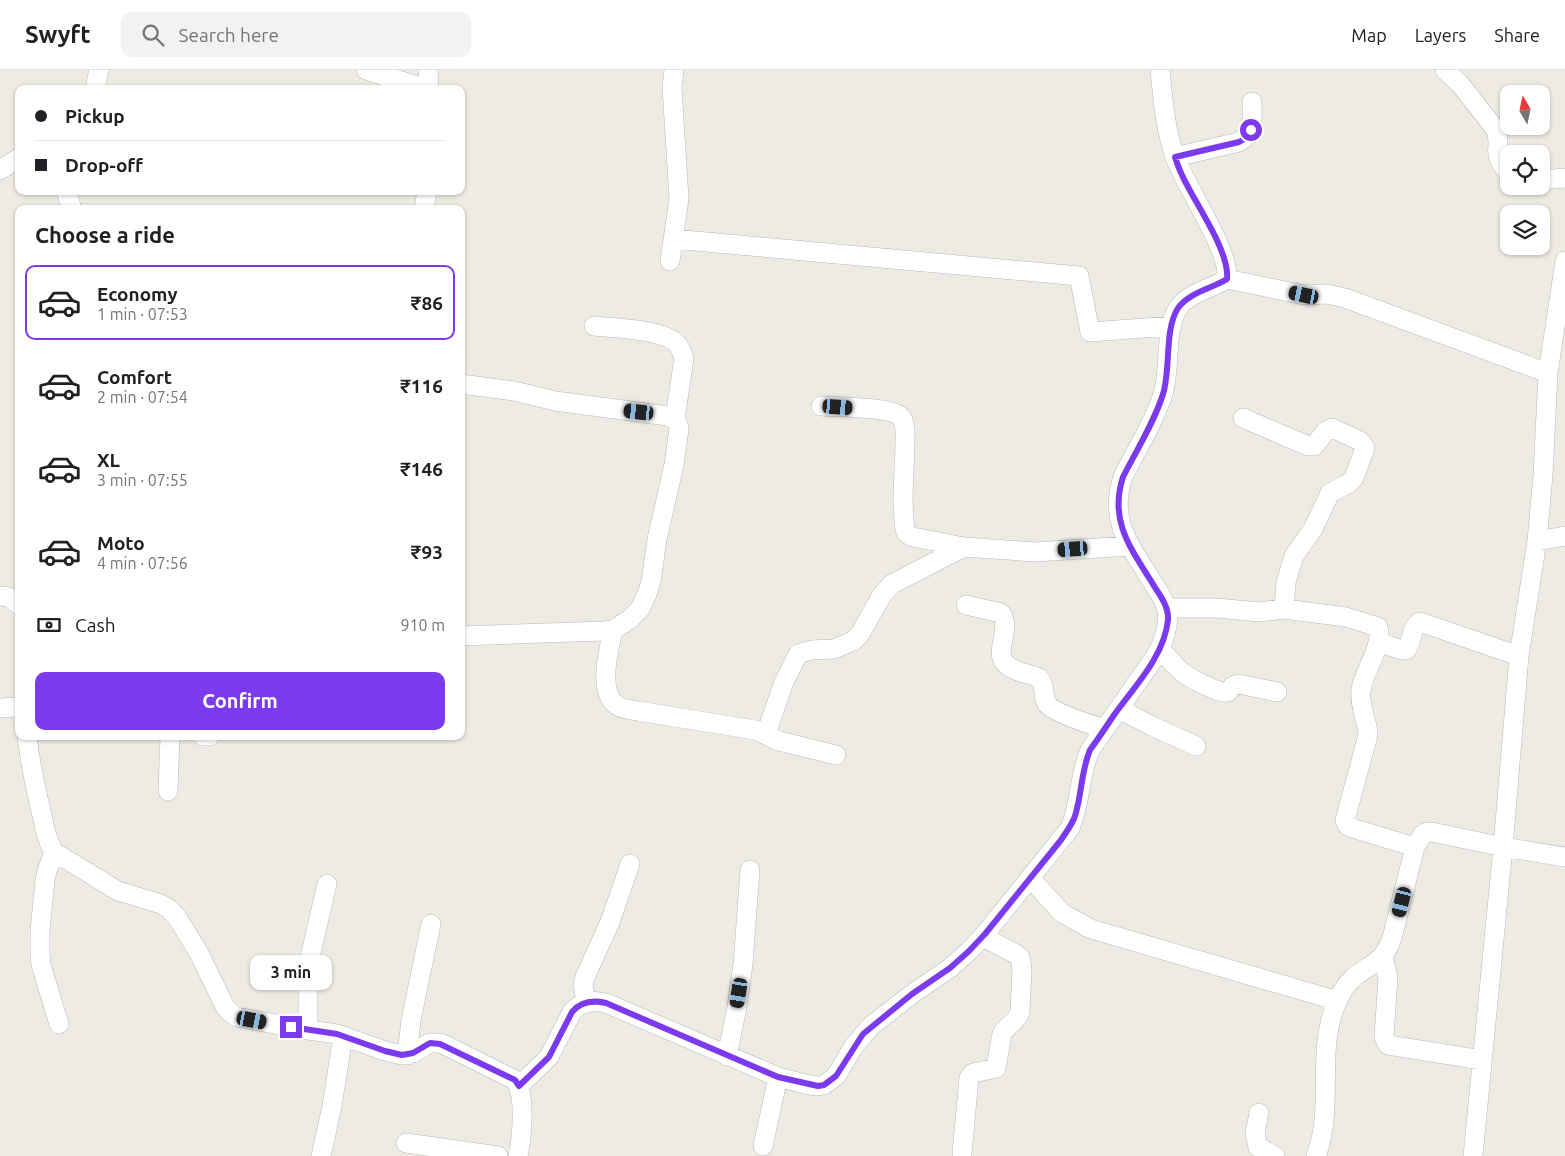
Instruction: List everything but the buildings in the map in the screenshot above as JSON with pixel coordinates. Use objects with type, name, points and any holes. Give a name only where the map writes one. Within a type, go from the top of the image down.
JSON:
[{"type":"street","points":[[96,85],[99,70]]},
{"type":"street","points":[[366,70],[415,85]]},
{"type":"street","points":[[428,70],[428,85]]},
{"type":"street","points":[[670,262],[677,218],[679,186],[672,88],[674,70]]},
{"type":"street","points":[[1160,70],[1170,139],[1175,157],[1182,175],[1220,248],[1227,267],[1227,279]]},
{"type":"street","points":[[1445,70],[1460,84],[1496,130],[1498,139],[1497,156],[1500,162]]},
{"type":"street","points":[[1175,157],[1239,142],[1246,138],[1251,130],[1252,102]]},
{"type":"street","points":[[0,170],[15,161]]},
{"type":"street","points":[[1550,179],[1565,178]]},
{"type":"street","points":[[673,239],[1079,276],[1090,332],[1172,326]]},
{"type":"street","points":[[1473,1156],[1503,847],[1519,656],[1537,541],[1543,475],[1548,373],[1565,261]]},
{"type":"street","points":[[519,1086],[549,1057],[577,1006],[595,1001],[606,1003],[778,1077],[818,1086],[836,1076],[863,1034],[912,994],[950,968],[983,936],[1070,828],[1078,805],[1086,758],[1160,648],[1168,620],[1166,608],[1130,546],[1119,520],[1117,507],[1123,477],[1162,396],[1166,381],[1172,326],[1179,307],[1188,298],[1227,279],[1304,295],[1328,294],[1345,298],[1548,373]]},
{"type":"street","points":[[594,326],[646,332],[665,336],[676,343],[684,358],[675,419]]},
{"type":"street","points":[[465,385],[514,391],[555,401],[668,416],[675,419],[679,429],[674,465],[657,539],[651,582],[640,609],[630,619],[613,630],[465,636]]},
{"type":"street","points":[[821,406],[870,409],[900,415],[905,430],[903,481],[905,529],[907,534],[913,537],[964,547],[1035,552],[1130,546]]},
{"type":"street","points":[[1243,418],[1308,446],[1314,446],[1326,431],[1332,428],[1360,441],[1365,448],[1354,478],[1349,483],[1330,493],[1313,529],[1294,556],[1286,582],[1284,609]]},
{"type":"street","points":[[1537,541],[1565,536]]},
{"type":"street","points":[[766,734],[788,674],[798,654],[811,650],[834,648],[853,641],[860,634],[882,595],[892,584],[964,547]]},
{"type":"street","points":[[0,596],[9,598],[15,602]]},
{"type":"street","points":[[966,605],[1001,613],[1006,621],[1006,628],[1000,658],[1011,668],[1039,678],[1042,681],[1047,704],[1076,719],[1105,729]]},
{"type":"street","points":[[1166,608],[1216,608],[1259,612],[1284,609],[1346,617],[1375,626],[1380,630],[1378,642],[1360,691],[1368,732],[1345,820],[1347,825],[1352,828],[1415,847]]},
{"type":"street","points":[[1378,642],[1406,650],[1409,647],[1414,627],[1420,622],[1519,656]]},
{"type":"street","points":[[613,630],[606,670],[609,694],[616,704],[631,710],[755,730],[780,741],[836,755]]},
{"type":"street","points":[[1160,648],[1183,675],[1222,692],[1228,692],[1233,686],[1239,684],[1277,692]]},
{"type":"street","points":[[0,708],[15,707]]},
{"type":"street","points":[[1119,708],[1152,726],[1196,746]]},
{"type":"street","points":[[28,740],[33,781],[48,842],[54,852],[118,891],[161,904],[169,909],[176,916],[199,953],[225,1007],[231,1013],[237,1017],[328,1032],[385,1051],[407,1055],[430,1043],[440,1044],[515,1080],[521,1093],[521,1133],[518,1156]]},
{"type":"street","points":[[168,790],[170,740]]},
{"type":"street","points":[[1316,1156],[1323,1127],[1324,1060],[1330,1023],[1342,991],[1353,978],[1379,961],[1387,951],[1415,847],[1423,834],[1427,832],[1565,858]]},
{"type":"street","points":[[54,852],[45,880],[40,931],[40,953],[41,965],[59,1024]]},
{"type":"street","points":[[586,1002],[583,984],[585,977],[610,922],[630,864]]},
{"type":"street","points":[[727,1056],[743,964],[750,870]]},
{"type":"street","points":[[1030,878],[1062,913],[1090,929],[1338,1001]]},
{"type":"street","points":[[308,1030],[308,966],[327,884]]},
{"type":"street","points":[[407,1055],[411,1020],[432,924]]},
{"type":"street","points":[[962,1153],[969,1078],[973,1074],[996,1068],[1002,1034],[1019,1017],[1020,1012],[1022,962],[1020,957],[983,936]]},
{"type":"street","points":[[1383,956],[1388,978],[1384,1037],[1388,1045],[1482,1060]]},
{"type":"street","points":[[321,1156],[332,1106],[343,1036]]},
{"type":"street","points":[[763,1146],[778,1077]]},
{"type":"street","points":[[1259,1113],[1256,1133],[1258,1147],[1275,1156]]},
{"type":"street","points":[[406,1143],[498,1156]]},
{"type":"route","points":[[291,1027],[337,1034],[402,1055],[413,1053],[430,1043],[440,1044],[515,1080],[519,1086],[549,1057],[577,1006],[595,1001],[606,1003],[778,1077],[818,1086],[824,1085],[836,1076],[863,1034],[912,994],[950,968],[969,951],[1061,840],[1075,817],[1086,758],[1090,750],[1160,648],[1168,620],[1166,608],[1130,546],[1119,520],[1117,507],[1119,490],[1123,477],[1157,410],[1162,396],[1166,381],[1172,326],[1179,307],[1188,298],[1227,279],[1228,273],[1220,248],[1182,175],[1175,157],[1239,142],[1246,138],[1251,130]]}]
